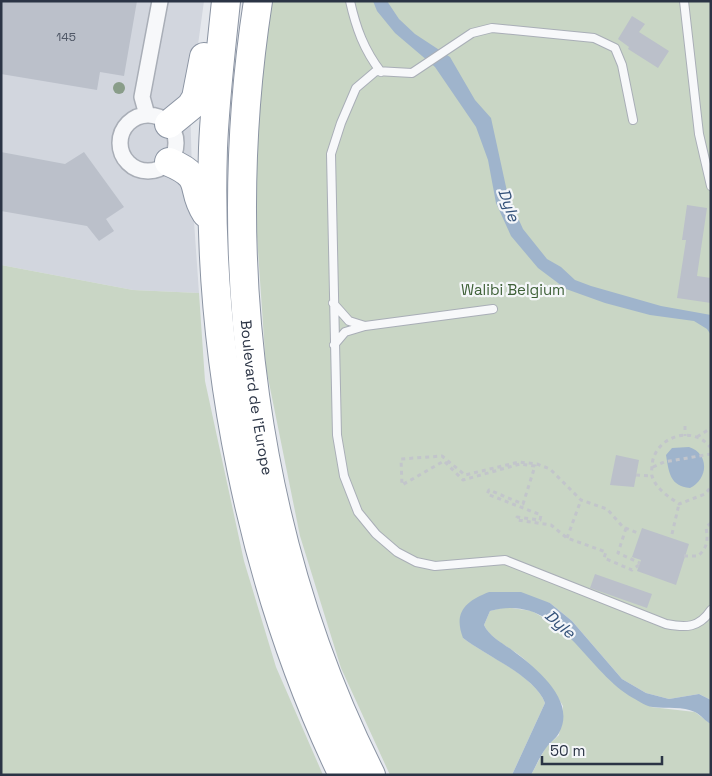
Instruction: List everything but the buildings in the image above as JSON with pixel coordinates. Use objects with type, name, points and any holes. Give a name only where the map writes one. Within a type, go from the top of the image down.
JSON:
[{"type":"highway","points":[[158,119],[191,106],[196,98],[201,82],[212,1]]},
{"type":"highway","name":"Boulevard de l'Europe","points":[[226,1],[218,66],[213,149],[218,312],[228,390],[246,487],[262,557],[290,653],[323,734],[343,775]]},
{"type":"highway","name":"Boulevard de l'Europe","points":[[258,1],[246,118],[242,228],[246,305],[254,388],[286,547],[314,646],[346,726],[371,775]]},
{"type":"highway","points":[[169,162],[184,168],[194,177],[200,204],[214,226]]},
{"type":"street","points":[[158,119],[137,117],[128,123],[122,132],[120,142],[122,152],[127,162],[135,168],[145,171],[154,170],[169,162],[176,147],[176,138],[158,119],[142,97],[160,1]]},
{"type":"lane","points":[[350,1],[357,30],[368,56],[381,72]]},
{"type":"lane","points":[[684,1],[699,134],[711,186]]},
{"type":"lane","points":[[633,120],[622,65],[616,48],[594,38],[492,28],[472,33],[457,42],[427,66],[412,73],[376,72],[356,88],[340,123],[330,154],[337,435],[344,476],[358,512],[376,534],[397,552],[416,562],[436,566],[505,560],[666,624],[684,628],[699,623],[711,610]]},
{"type":"lane","points":[[333,302],[349,321],[365,326]]},
{"type":"lane","points":[[334,345],[345,332],[365,326],[493,309]]},
{"type":"path","points":[[684,426],[685,436]]},
{"type":"path","points":[[697,438],[711,428]]},
{"type":"path","points":[[679,504],[664,494],[651,476],[653,456],[664,442],[680,434],[697,438],[711,448]]},
{"type":"path","points":[[652,467],[664,462],[711,454]]},
{"type":"path","points":[[626,528],[618,553],[640,564],[632,570],[604,558],[606,552],[567,538],[551,525],[517,520],[517,517],[540,520],[541,515],[487,494],[489,490],[523,504],[535,466],[520,464],[463,480],[444,461],[402,485],[401,458],[442,456],[465,476],[520,462],[537,464],[550,469],[581,500],[607,509],[626,528],[640,534]]},
{"type":"path","points":[[636,475],[651,476]]},
{"type":"path","points":[[679,504],[705,494],[711,487]]},
{"type":"path","points":[[567,538],[581,500]]},
{"type":"path","points":[[672,534],[679,504]]},
{"type":"path","points":[[684,556],[698,556],[706,549],[708,539],[706,527],[711,522]]},
{"type":"shaded area","points":[[1,1],[204,1],[190,103],[193,207],[199,293],[133,290],[1,265]]},
{"type":"green space","name":"Walibi Belgium","points":[[272,1],[711,1],[711,700],[699,694],[669,699],[646,693],[622,679],[572,621],[550,603],[489,592],[463,638],[521,675],[540,693],[545,703],[512,775],[390,775],[341,668],[300,536],[266,368],[255,207],[260,94]]},
{"type":"green space","points":[[1,265],[133,290],[199,293],[205,381],[244,561],[276,667],[323,775],[1,775]]},
{"type":"green space","points":[[505,607],[532,611],[559,627],[651,707],[695,712],[711,724],[711,775],[531,775],[546,747],[559,735],[563,706],[550,686],[534,669],[518,654],[491,635],[484,625],[490,611]]},
{"type":"water","name":"Dyle","points":[[373,1],[387,1],[399,19],[415,34],[450,57],[475,100],[491,118],[508,196],[523,229],[547,259],[561,267],[575,280],[591,286],[661,306],[711,315],[711,335],[707,329],[694,321],[650,315],[605,303],[566,289],[538,268],[511,236],[496,203],[488,160],[476,127],[435,67],[395,33],[377,11]]},
{"type":"water","points":[[689,447],[701,455],[704,467],[700,479],[690,488],[678,485],[674,481],[666,455],[672,448]]},
{"type":"water","name":"Dyle","points":[[489,592],[521,592],[550,603],[572,621],[622,679],[646,693],[669,699],[699,694],[711,700],[711,724],[690,710],[651,707],[633,698],[600,670],[553,623],[535,613],[514,608],[490,611],[484,625],[486,629],[542,675],[558,697],[563,709],[563,721],[559,733],[544,751],[531,775],[512,775],[545,703],[540,693],[521,675],[463,638],[460,629],[461,614],[474,599]]}]
